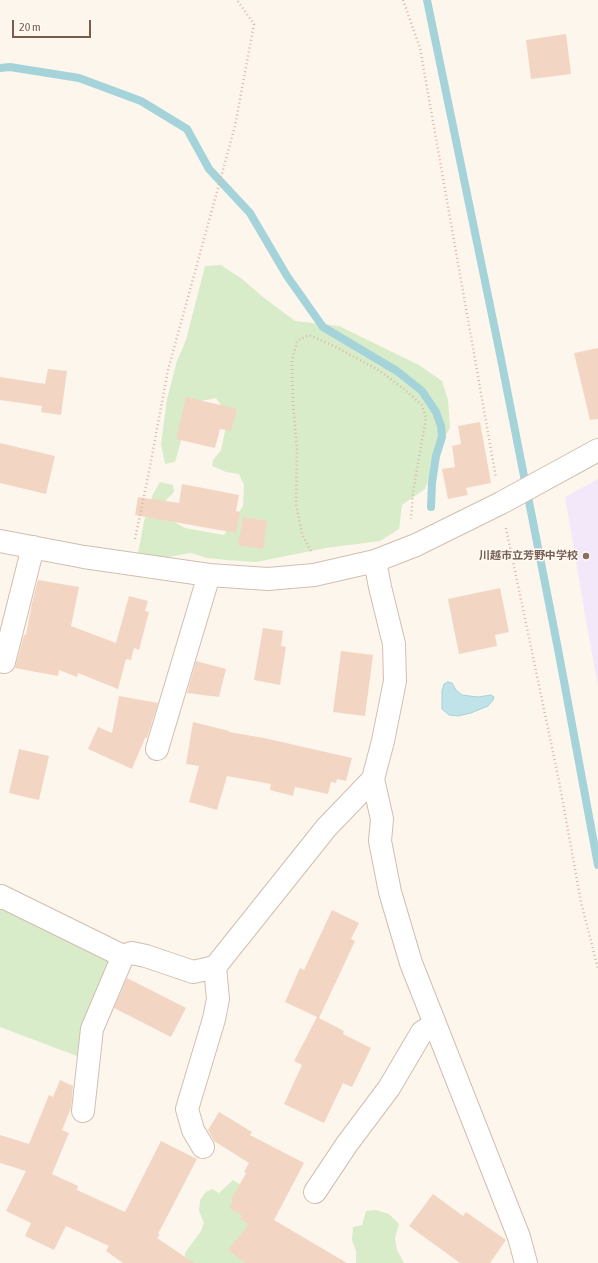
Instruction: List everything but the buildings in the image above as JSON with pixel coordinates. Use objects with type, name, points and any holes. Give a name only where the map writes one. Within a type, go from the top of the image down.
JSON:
[{"type":"street","points":[[0,541],[84,557],[209,576],[268,579],[322,574],[375,561],[416,545],[504,501],[598,450]]},
{"type":"street","points":[[4,662],[33,547]]},
{"type":"street","points":[[375,561],[394,644],[395,681],[383,741],[373,779],[382,819],[380,840],[390,892],[411,963],[517,1230],[526,1263]]},
{"type":"street","points":[[157,750],[209,576]]},
{"type":"street","points":[[83,1111],[92,1028],[123,956],[132,952],[193,972],[215,967],[326,828],[373,779]]},
{"type":"street","points":[[0,898],[1,896],[123,956]]},
{"type":"street","points":[[203,1147],[193,1130],[187,1109],[214,1020],[218,999],[215,967]]},
{"type":"street","points":[[315,1192],[347,1144],[389,1088],[422,1032],[435,1024]]},
{"type":"path","points":[[130,563],[168,370],[235,126],[254,24],[237,0]]},
{"type":"path","points":[[322,574],[302,534],[296,504],[297,448],[293,404],[292,361],[297,341],[309,335],[336,347],[380,371],[422,405],[426,418],[413,492],[411,526],[416,545]]},
{"type":"shaded area","name":"川越市立芳野中学校","points":[[598,479],[598,686],[565,497]]},
{"type":"green space","points":[[221,265],[242,279],[295,321],[339,326],[419,365],[442,381],[448,400],[450,428],[435,453],[425,489],[402,505],[399,529],[380,541],[326,548],[256,562],[207,558],[191,553],[150,560],[138,554],[144,521],[153,494],[160,482],[173,485],[174,492],[164,502],[162,515],[185,528],[224,535],[243,506],[244,485],[239,474],[226,472],[212,466],[213,460],[221,450],[228,416],[216,398],[192,403],[175,462],[165,464],[161,444],[167,399],[177,361],[186,340],[205,266]]},
{"type":"green space","points":[[2,906],[113,960],[77,1056],[0,1027],[0,909]]},
{"type":"green space","points":[[233,1180],[246,1188],[276,1263],[190,1263],[185,1260],[185,1253],[201,1231],[204,1223],[199,1211],[200,1200],[206,1192],[212,1189],[219,1193]]},
{"type":"green space","points":[[376,1210],[389,1214],[399,1224],[395,1238],[397,1250],[404,1263],[356,1263],[356,1251],[352,1240],[353,1227],[362,1225],[366,1211]]},
{"type":"water","points":[[448,682],[452,683],[456,690],[462,695],[478,697],[491,695],[494,697],[493,700],[488,706],[471,713],[458,716],[449,715],[442,709],[442,691],[444,684]]},
{"type":"waterway","points":[[427,0],[500,354],[558,649],[598,865]]},
{"type":"waterway","points":[[0,68],[10,67],[79,78],[141,101],[187,129],[209,169],[250,213],[287,276],[323,327],[397,371],[422,391],[436,412],[441,426],[442,437],[436,456],[432,483],[431,507]]},
{"type":"place","name":"川越市立芳野中学校","points":[[586,556]]}]
